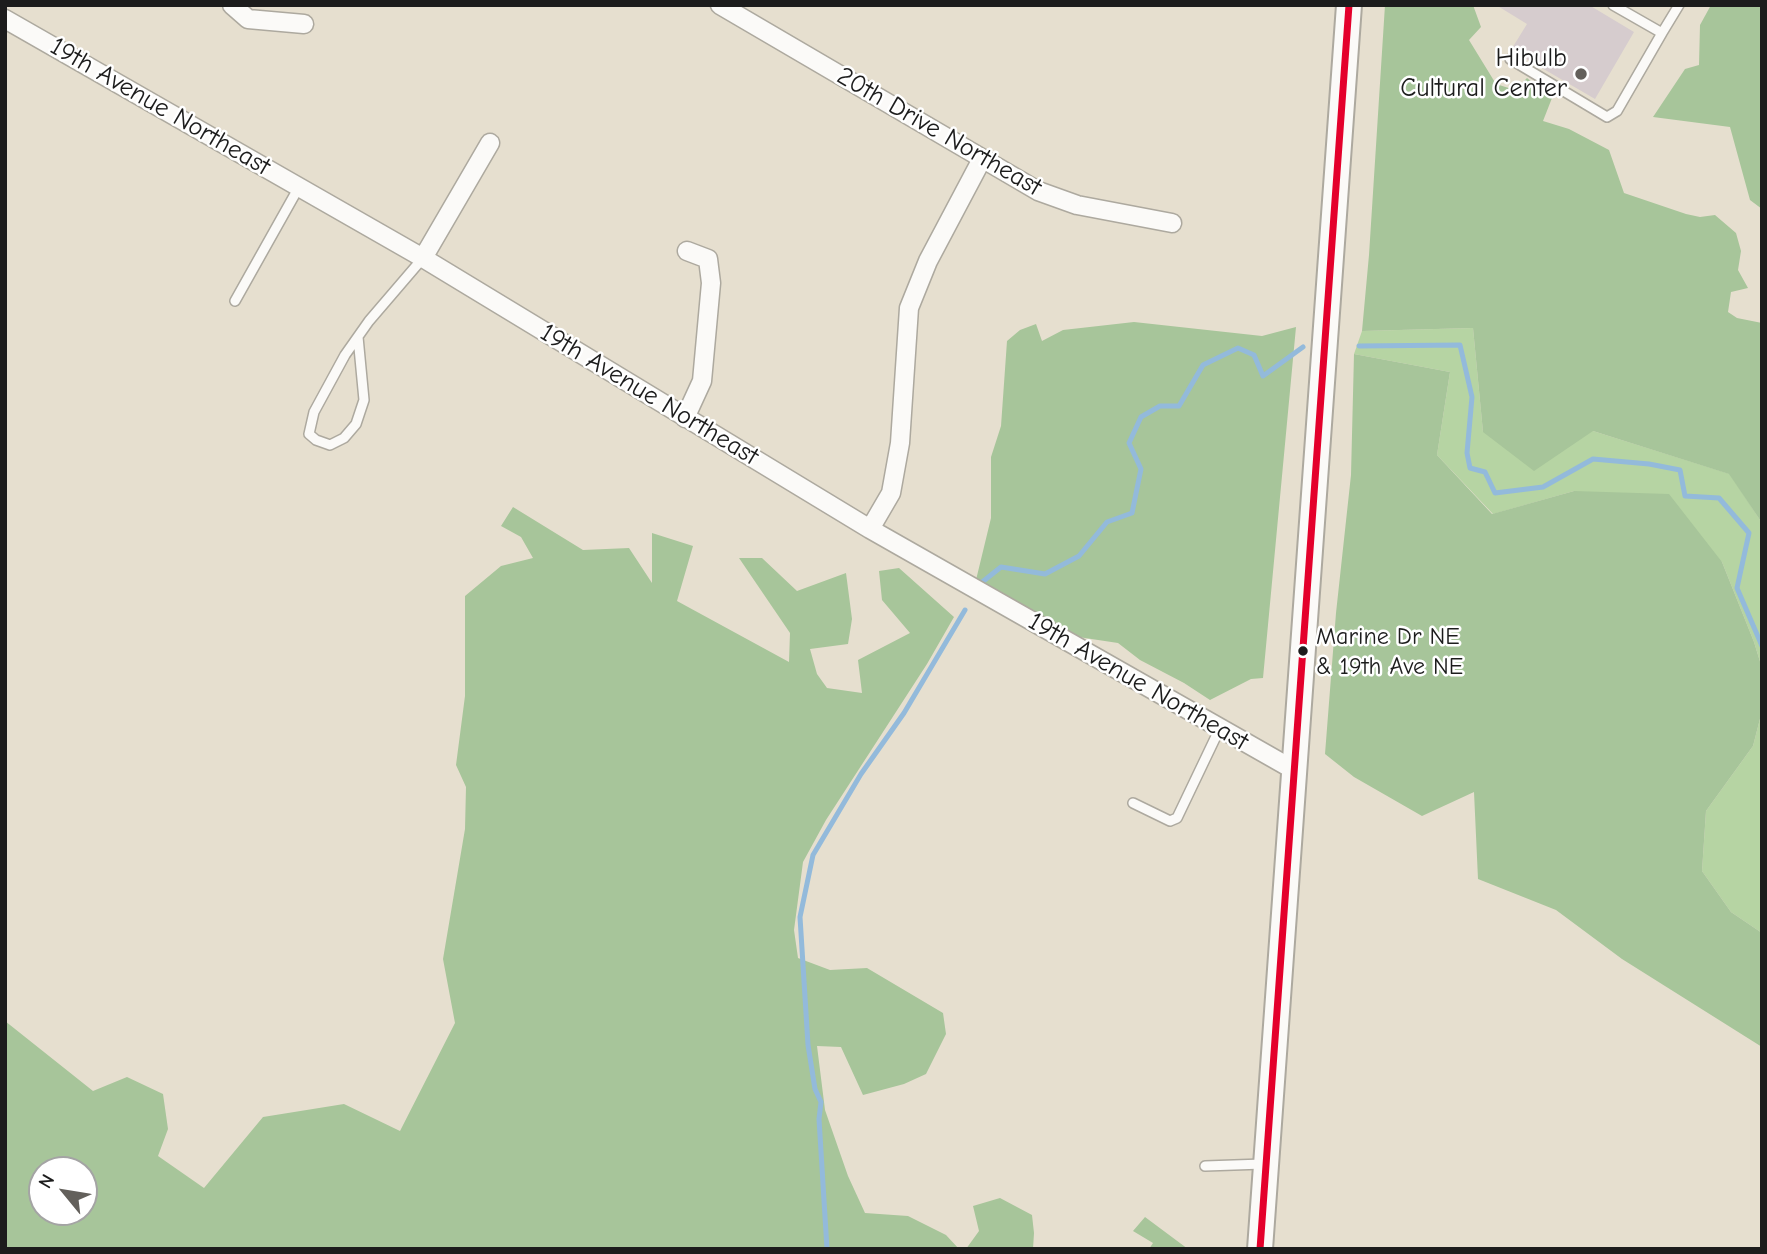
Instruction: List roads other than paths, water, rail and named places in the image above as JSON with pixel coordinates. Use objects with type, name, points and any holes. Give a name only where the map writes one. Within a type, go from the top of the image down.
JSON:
[{"type":"main road","points":[[1259,1249],[1349,6]]},
{"type":"street","points":[[232,5],[248,19],[304,24]]},
{"type":"street","name":"20th Drive Northeast","points":[[720,5],[1038,191],[1077,205],[1172,223]]},
{"type":"street","points":[[1339,5],[1349,6]]},
{"type":"street","name":"19th Avenue Northeast","points":[[5,19],[423,258],[870,529],[1294,771]]},
{"type":"street","points":[[423,258],[490,143]]},
{"type":"street","points":[[870,529],[891,494],[900,443],[909,308],[928,261],[982,159]]},
{"type":"street","points":[[685,418],[702,381],[711,283],[708,259],[687,251]]},
{"type":"lane","points":[[1613,5],[1662,33]]},
{"type":"lane","points":[[1510,60],[1607,117],[1616,111],[1679,5]]},
{"type":"lane","points":[[234,301],[299,187]]},
{"type":"lane","points":[[358,337],[364,400],[356,424],[344,438],[330,445],[316,440],[309,433],[314,411],[345,355],[358,337],[396,288],[423,258]]},
{"type":"lane","points":[[1133,803],[1170,821],[1177,818],[1220,728]]},
{"type":"lane","points":[[1205,1166],[1265,1164]]},
{"type":"waterway","points":[[1359,346],[1460,345],[1472,397],[1467,453],[1470,468],[1485,472],[1495,493],[1543,487],[1593,459],[1680,470],[1685,496],[1719,498],[1749,533],[1737,588],[1762,646]]},
{"type":"waterway","points":[[981,583],[1001,567],[1045,574],[1079,556],[1107,522],[1132,513],[1141,469],[1129,443],[1141,417],[1160,406],[1179,406],[1203,365],[1238,348],[1254,355],[1263,376],[1303,347]]},
{"type":"waterway","points":[[827,1249],[819,1119],[821,1102],[815,1089],[808,1045],[800,917],[813,855],[861,774],[904,713],[965,610]]},
{"type":"place","name":"Hibulb Cultural Center","points":[[1581,74]]},
{"type":"place","name":"Marine Dr NE & 19th Ave NE","points":[[1303,651]]}]
